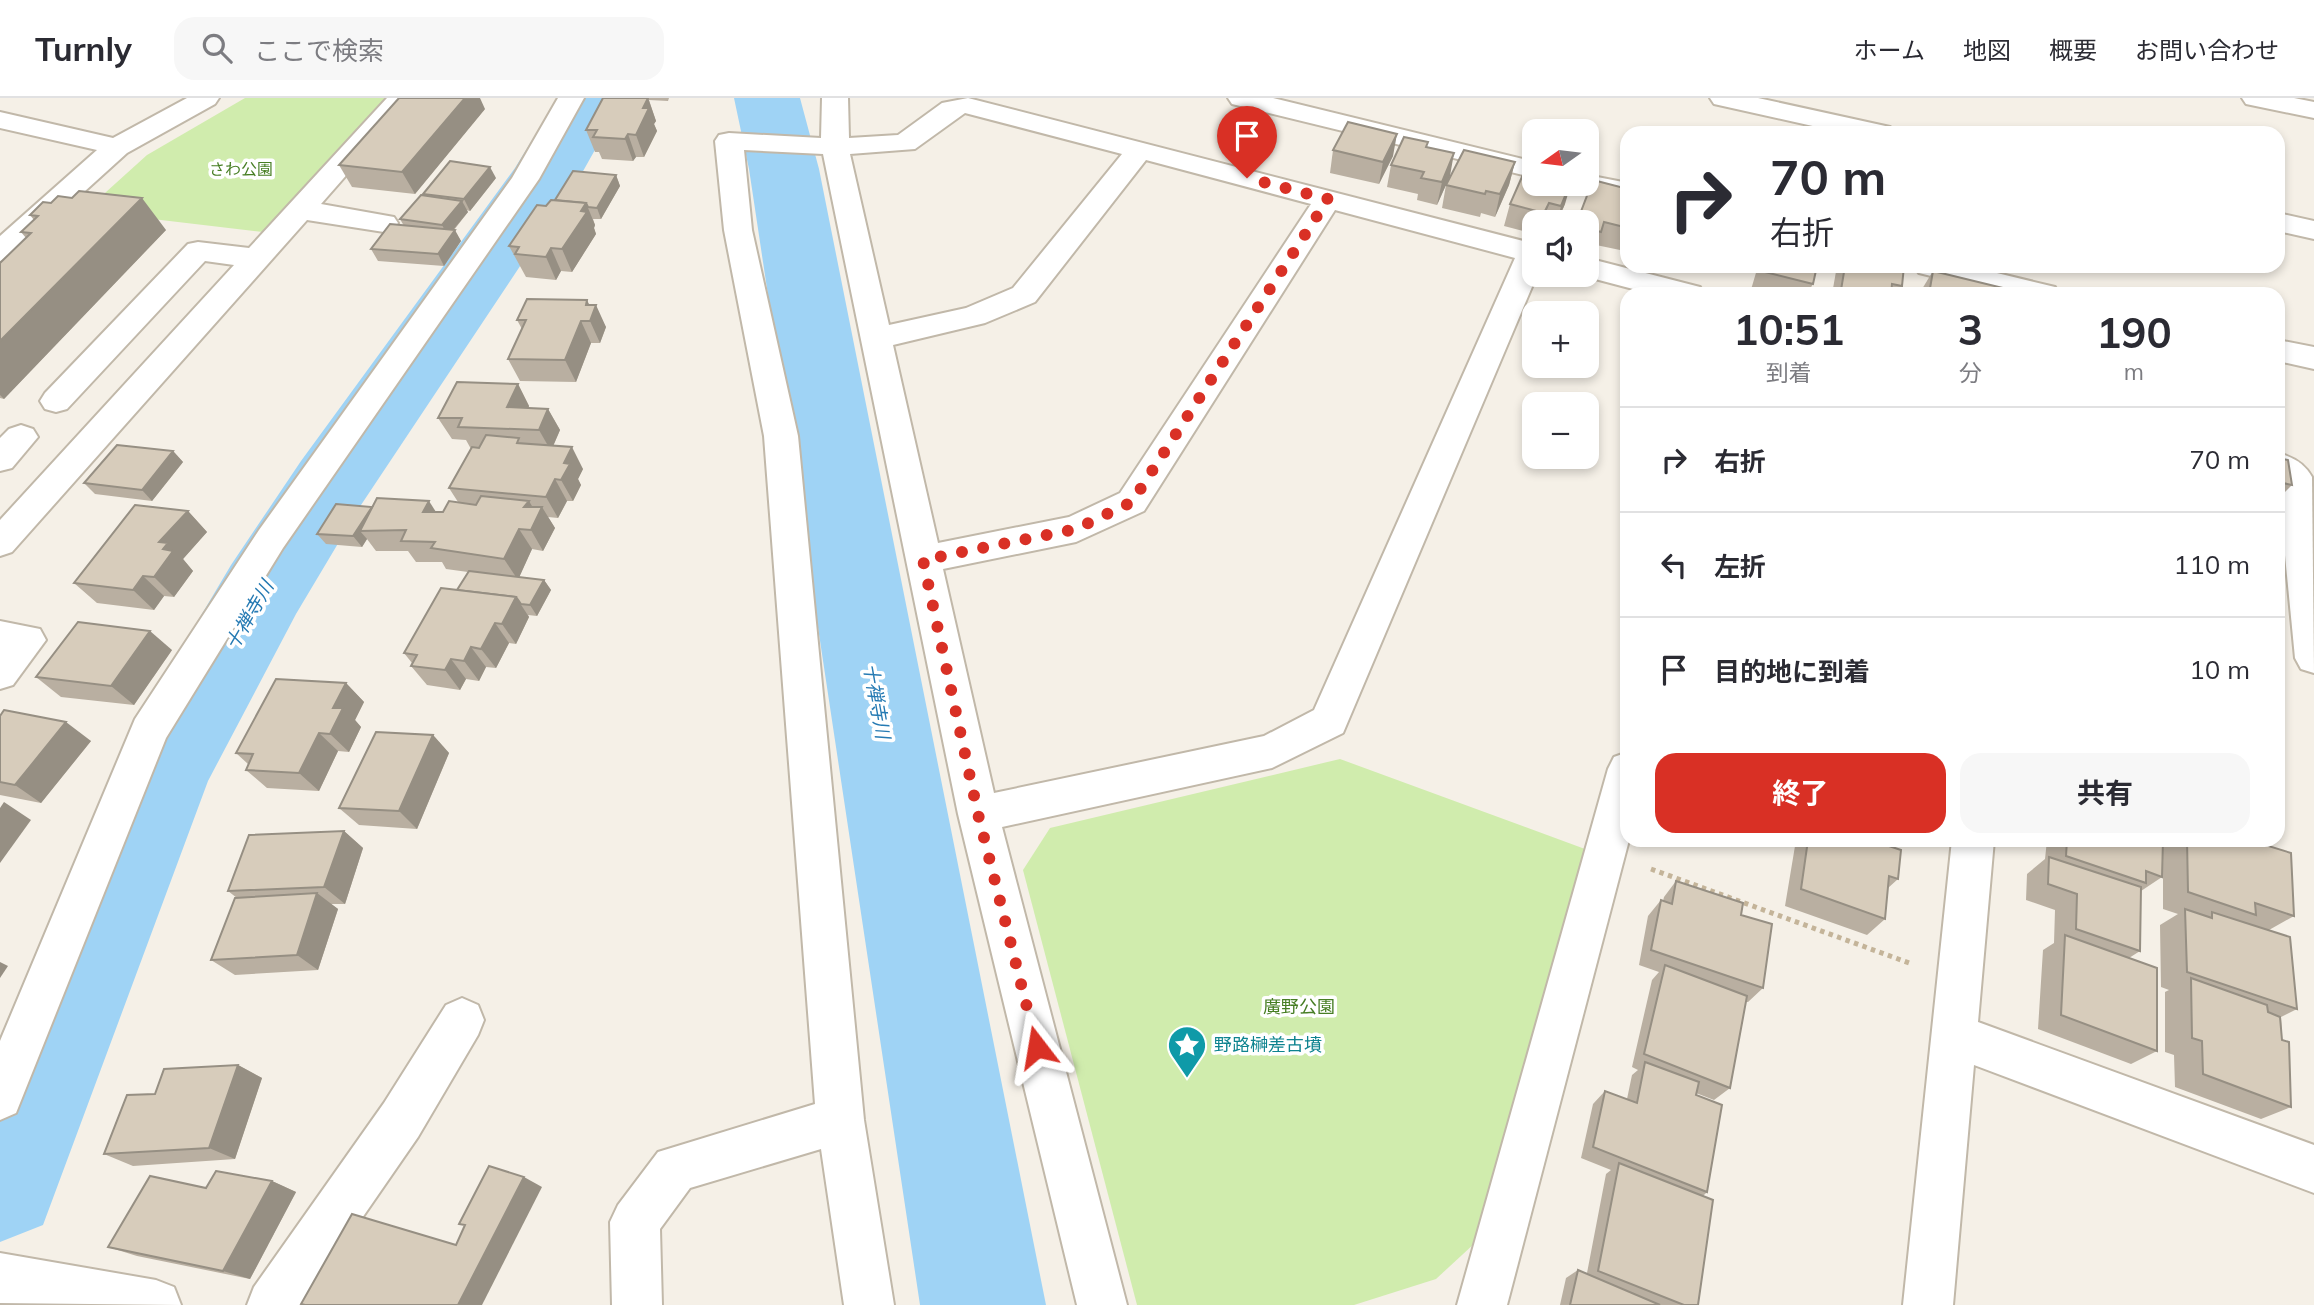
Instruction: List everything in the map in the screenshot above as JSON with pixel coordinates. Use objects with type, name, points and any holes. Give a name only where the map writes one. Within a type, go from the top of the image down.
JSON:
[{"type":"street","points":[[4,244],[117,147],[206,98]]},
{"type":"street","points":[[0,543],[401,98]]},
{"type":"street","points":[[0,1097],[149,731],[271,539],[525,179],[571,98]]},
{"type":"street","points":[[835,98],[835,147],[978,814],[1102,1305]]},
{"type":"street","points":[[1241,98],[1522,167]]},
{"type":"street","points":[[1337,121],[1352,98]]},
{"type":"street","points":[[1723,98],[1849,126]]},
{"type":"street","points":[[2255,98],[2314,110]]},
{"type":"street","points":[[869,1305],[840,1120],[781,436],[738,230],[729,141],[835,147],[905,144],[951,108],[963,105],[1522,250]]},
{"type":"street","points":[[0,120],[117,147]]},
{"type":"street","points":[[875,339],[974,316],[1024,295],[1139,150]]},
{"type":"street","points":[[1600,186],[1620,190]]},
{"type":"street","points":[[923,560],[1076,529],[1132,502],[1328,199]]},
{"type":"street","points":[[300,210],[384,223]]},
{"type":"street","points":[[2285,224],[2314,230]]},
{"type":"street","points":[[56,401],[198,251],[256,258]]},
{"type":"street","points":[[1599,270],[1663,287]]},
{"type":"street","points":[[1989,273],[2015,276],[2033,287]]},
{"type":"street","points":[[978,814],[1272,751],[1329,721],[1522,278]]},
{"type":"street","points":[[2285,352],[2314,358]]},
{"type":"street","points":[[2285,470],[2295,477],[2314,658]]},
{"type":"street","points":[[0,636],[27,640],[0,674]]},
{"type":"street","points":[[1482,1305],[1620,798]]},
{"type":"street","points":[[1928,1305],[1972,847]]},
{"type":"street","points":[[272,1305],[401,1120],[462,1020]]},
{"type":"street","points":[[1954,1035],[2314,1169]]},
{"type":"street","points":[[638,1305],[635,1222],[675,1168],[840,1120]]},
{"type":"street","points":[[0,1278],[156,1305]]},
{"type":"path","points":[[1605,852],[1959,981]]},
{"type":"green space","name":"さわ公園","points":[[245,98],[385,98],[263,232],[85,211],[147,155]]},
{"type":"green space","name":"廣野公園","points":[[1340,759],[1585,849],[1475,1243],[1436,1279],[1354,1305],[1137,1305],[1023,870],[1050,828]]},
{"type":"building","points":[[399,98],[465,98],[402,172],[339,165]]},
{"type":"building","points":[[603,98],[648,98],[643,108],[649,108],[636,135],[628,134],[625,139],[593,137],[597,130],[586,130]]},
{"type":"building","points":[[1348,122],[1397,134],[1383,162],[1333,150]]},
{"type":"building","points":[[1404,137],[1428,142],[1426,147],[1454,153],[1442,182],[1421,178],[1424,172],[1391,165]]},
{"type":"building","points":[[1464,150],[1515,162],[1500,194],[1486,191],[1485,194],[1446,185]]},
{"type":"building","points":[[450,161],[490,167],[464,199],[423,194]]},
{"type":"building","points":[[573,171],[616,175],[597,208],[588,207],[586,203],[555,200]]},
{"type":"building","points":[[1522,177],[1522,196],[1565,196],[1561,206],[1549,203],[1546,210],[1533,210],[1510,204]]},
{"type":"building","points":[[1600,182],[1620,187],[1620,226],[1604,222],[1601,232],[1599,210],[1582,210],[1587,196],[1600,196]]},
{"type":"building","points":[[79,191],[142,198],[0,341],[0,263],[31,233],[21,232],[38,216],[30,215],[43,202],[51,203],[58,196],[72,198]]},
{"type":"building","points":[[421,195],[462,201],[442,225],[400,219]]},
{"type":"building","points":[[551,200],[586,203],[581,211],[587,212],[562,249],[551,248],[546,257],[515,254],[519,247],[509,246],[537,205],[546,206]]},
{"type":"building","points":[[390,224],[455,230],[438,254],[371,249]]},
{"type":"building","points":[[1769,273],[1815,273],[1813,284]]},
{"type":"building","points":[[1844,273],[1903,273],[1902,286],[1892,284],[1892,287],[1842,287]]},
{"type":"building","points":[[1933,273],[1941,273],[1999,287],[1930,287]]},
{"type":"building","points":[[527,299],[587,300],[586,305],[596,305],[590,321],[581,321],[565,360],[508,359],[526,320],[517,320]]},
{"type":"building","points":[[457,382],[518,384],[507,407],[548,409],[539,430],[458,427],[462,418],[438,418]]},
{"type":"building","points":[[486,435],[519,438],[517,443],[572,447],[564,463],[570,464],[561,480],[555,479],[546,497],[449,488],[472,447],[479,448]]},
{"type":"building","points":[[117,445],[173,451],[142,490],[84,483]]},
{"type":"building","points":[[2285,459],[2288,460],[2292,485],[2285,484]]},
{"type":"building","points":[[481,496],[529,501],[524,507],[542,507],[531,530],[519,529],[504,559],[431,548],[435,542],[401,541],[406,530],[360,531],[377,498],[429,501],[423,512],[443,512],[449,501],[476,505]]},
{"type":"building","points":[[336,504],[372,507],[353,536],[317,534]]},
{"type":"building","points":[[135,505],[188,511],[159,542],[168,543],[163,549],[173,551],[154,577],[143,576],[133,590],[74,583]]},
{"type":"building","points":[[469,571],[544,580],[530,605],[521,604],[516,597],[457,590]]},
{"type":"building","points":[[441,588],[516,597],[502,624],[495,623],[481,649],[471,647],[464,661],[451,659],[445,670],[411,666],[417,655],[404,653]]},
{"type":"building","points":[[78,622],[150,631],[111,686],[36,677]]},
{"type":"building","points":[[276,679],[346,683],[333,708],[343,708],[330,734],[319,733],[299,773],[246,770],[253,754],[236,753]]},
{"type":"building","points":[[4,710],[66,722],[15,785],[0,782],[0,716]]},
{"type":"building","points":[[376,732],[433,735],[399,811],[339,808]]},
{"type":"building","points":[[344,831],[324,887],[228,891],[249,835]]},
{"type":"building","points":[[1807,847],[1892,847],[1901,850],[1898,879],[1889,876],[1885,919],[1801,889]]},
{"type":"building","points":[[2067,847],[2163,847],[2162,877],[2146,871],[2146,883],[2066,856]]},
{"type":"building","points":[[2187,847],[2272,847],[2291,853],[2294,916],[2255,903],[2256,915],[2188,892]]},
{"type":"building","points":[[2049,857],[2141,887],[2140,951],[2076,929],[2077,894],[2048,884]]},
{"type":"building","points":[[1676,881],[1743,903],[1741,915],[1772,924],[1763,988],[1651,950],[1661,900],[1672,904]]},
{"type":"building","points":[[317,893],[297,955],[211,960],[235,898]]},
{"type":"building","points":[[2185,909],[2212,918],[2212,912],[2290,937],[2297,1009],[2187,972]]},
{"type":"building","points":[[2065,935],[2157,968],[2157,1051],[2061,1015]]},
{"type":"building","points":[[1665,965],[1747,996],[1730,1088],[1644,1054]]},
{"type":"building","points":[[2191,978],[2267,1005],[2268,1012],[2280,1017],[2282,1040],[2289,1042],[2291,1107],[2203,1074],[2202,1041],[2192,1038]]},
{"type":"building","points":[[1645,1062],[1699,1082],[1696,1095],[1722,1105],[1707,1192],[1593,1147],[1605,1091],[1637,1103]]},
{"type":"building","points":[[238,1065],[209,1148],[104,1154],[127,1095],[155,1094],[164,1069]]},
{"type":"building","points":[[1619,1163],[1713,1200],[1698,1305],[1684,1305],[1598,1271]]},
{"type":"building","points":[[489,1166],[524,1177],[458,1305],[301,1304],[352,1214],[456,1245],[465,1225],[459,1224]]},
{"type":"building","points":[[216,1171],[272,1181],[223,1271],[108,1247],[150,1176],[206,1188]]},
{"type":"building","points":[[1578,1270],[1660,1305],[1570,1305]]},
{"type":"waterway","name":"十禅寺川","points":[[0,1182],[161,772],[263,590],[331,483],[547,173],[591,98]]},
{"type":"waterway","name":"十禅寺川","points":[[767,98],[784,169],[983,1305]]},
{"type":"place","name":"野路榊差古墳","points":[[1187,1079]]},
{"type":"route","points":[[1037,1047],[978,814],[923,560],[1076,529],[1132,502],[1328,199],[1247,178]]}]
